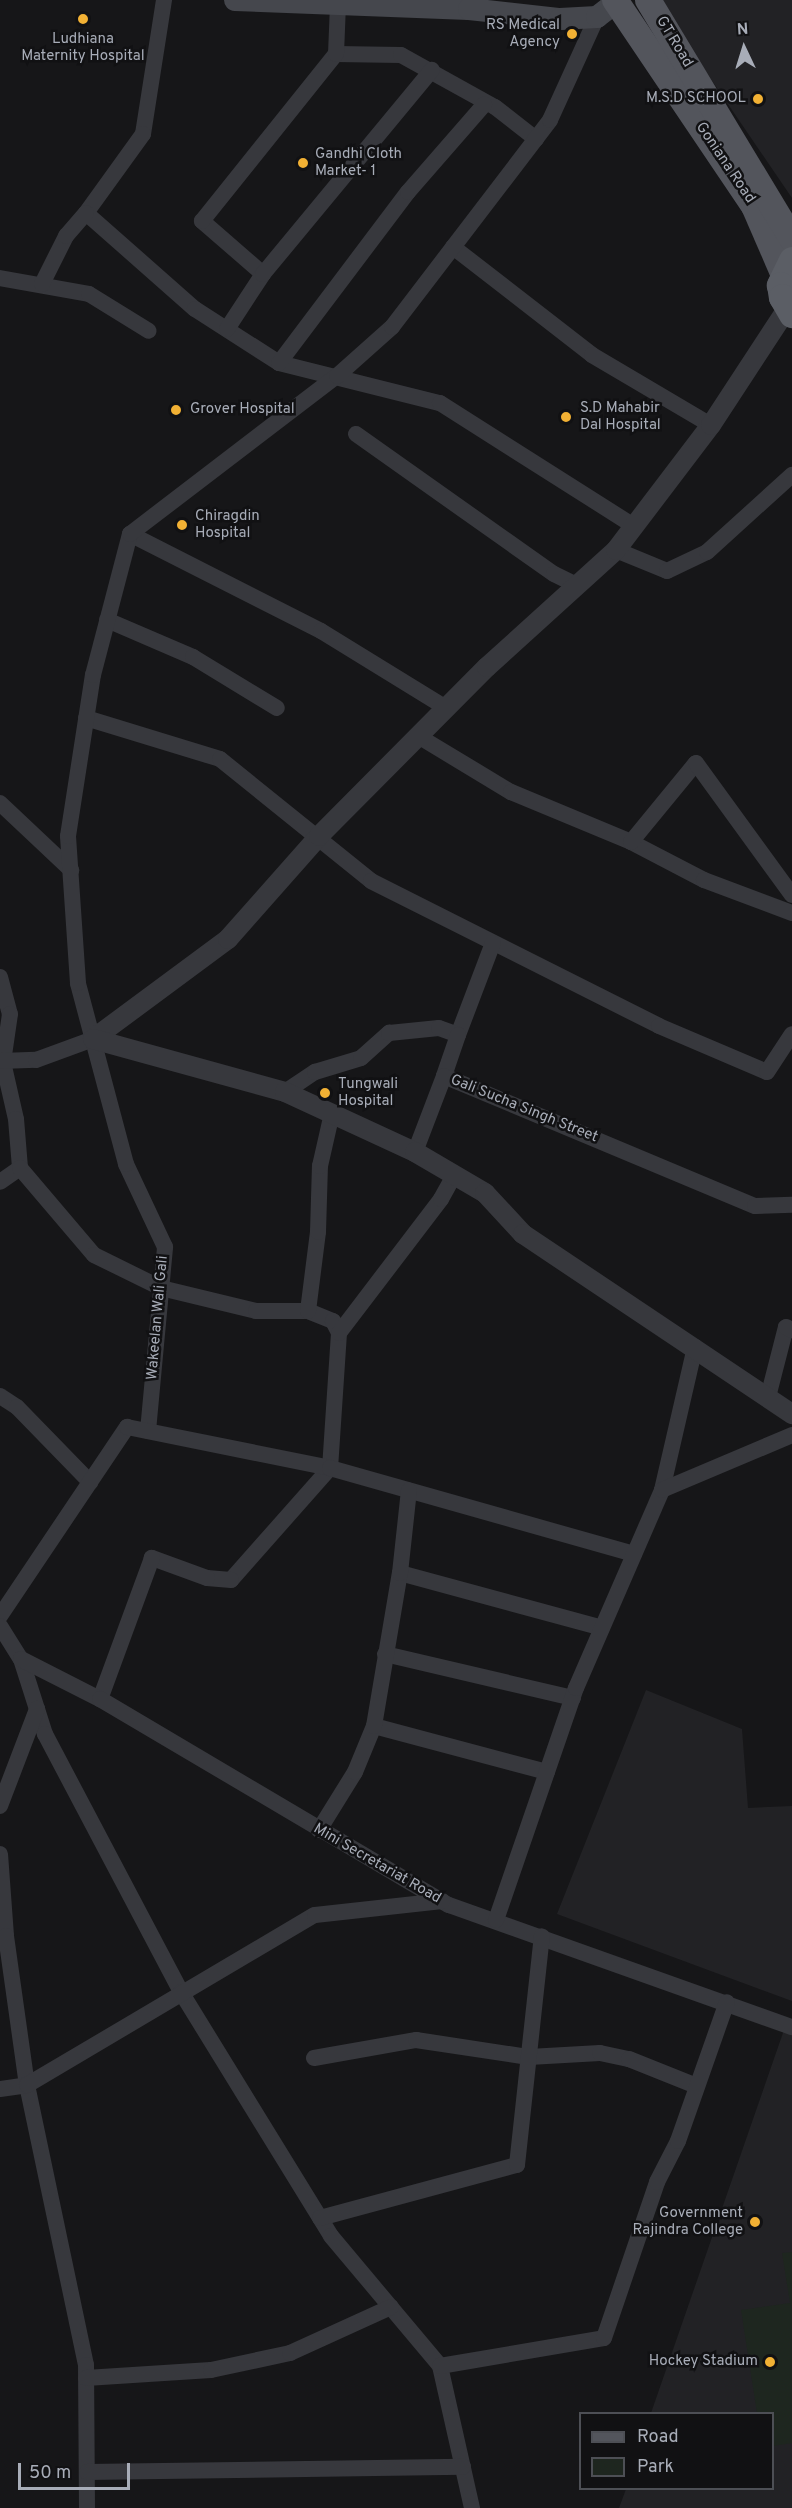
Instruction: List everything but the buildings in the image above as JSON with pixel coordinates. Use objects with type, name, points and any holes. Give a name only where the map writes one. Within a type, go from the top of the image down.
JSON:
[{"type":"highway","points":[[788,266],[781,291],[789,311]]},
{"type":"main road","points":[[235,0],[469,9],[560,19],[611,5]]},
{"type":"main road","name":"GT Road","points":[[648,0],[792,239]]},
{"type":"main road","name":"Goniana Road","points":[[611,5],[754,206],[788,266]]},
{"type":"street","points":[[42,285],[66,236],[86,213],[143,134],[165,0]]},
{"type":"street","points":[[263,274],[202,221],[336,54],[338,5]]},
{"type":"street","points":[[446,708],[321,631],[130,534],[337,376],[392,327],[550,120],[611,5]]},
{"type":"street","points":[[336,54],[401,55],[432,70],[484,105],[495,107],[536,139]]},
{"type":"street","points":[[227,329],[263,274],[432,70]]},
{"type":"street","points":[[279,363],[408,192],[484,105]]},
{"type":"street","points":[[86,213],[195,309],[279,363],[440,403],[634,526]]},
{"type":"street","points":[[453,247],[592,355],[711,425]]},
{"type":"street","points":[[0,278],[89,294],[149,331]]},
{"type":"street","points":[[1,1062],[36,1060],[93,1039],[228,939],[319,836],[418,736],[616,550],[711,425],[789,311]]},
{"type":"street","points":[[356,434],[554,574],[577,585]]},
{"type":"street","points":[[616,550],[667,571],[707,552],[792,475]]},
{"type":"street","name":"Wakeelan Wali Gali","points":[[130,534],[107,620],[86,718],[68,836],[78,983],[126,1164],[165,1247],[148,1431]]},
{"type":"street","points":[[107,620],[193,657],[277,708]]},
{"type":"street","points":[[86,718],[220,759],[319,836],[371,881],[658,1026],[767,1072],[792,1034]]},
{"type":"street","points":[[418,736],[511,792],[631,842],[704,880],[792,913]]},
{"type":"street","points":[[631,842],[696,763],[792,895]]},
{"type":"street","points":[[0,803],[71,870]]},
{"type":"street","name":"Gali Sucha Singh Street","points":[[493,943],[444,1076],[755,1206],[792,1205]]},
{"type":"street","points":[[0,977],[10,1014],[1,1062],[16,1119],[20,1168],[94,1255],[161,1288],[256,1311],[308,1311],[333,1321],[339,1333],[330,1468],[231,1580],[207,1578],[152,1558],[100,1699]]},
{"type":"street","points":[[285,1092],[315,1072],[361,1058],[389,1033],[439,1028],[458,1035]]},
{"type":"street","points":[[93,1039],[285,1092],[415,1152],[485,1193],[523,1234],[792,1413]]},
{"type":"street","points":[[415,1152],[444,1076]]},
{"type":"street","points":[[308,1311],[320,1166],[332,1113]]},
{"type":"street","points":[[0,1182],[20,1168]]},
{"type":"street","points":[[339,1333],[441,1199],[455,1174]]},
{"type":"street","points":[[768,1397],[786,1327],[792,1330]]},
{"type":"street","points":[[496,1920],[573,1698],[662,1490],[695,1347]]},
{"type":"street","points":[[0,1396],[17,1407],[90,1482]]},
{"type":"street","points":[[0,1616],[127,1426],[330,1468],[634,1554]]},
{"type":"street","points":[[662,1490],[792,1435]]},
{"type":"street","points":[[319,1830],[355,1772],[374,1726],[400,1573],[409,1490]]},
{"type":"street","points":[[400,1573],[602,1628]]},
{"type":"street","points":[[0,1626],[21,1659],[45,1734],[181,1992],[320,2218],[440,2366],[472,2508]]},
{"type":"street","points":[[385,1654],[573,1698]]},
{"type":"street","name":"Mini Secretariat Road","points":[[21,1659],[100,1699],[442,1901],[792,2027]]},
{"type":"street","points":[[0,1806],[37,1709]]},
{"type":"street","points":[[374,1726],[547,1772]]},
{"type":"street","points":[[0,1854],[6,1936],[27,2085],[86,2378],[87,2508]]},
{"type":"street","points":[[0,2089],[27,2085],[181,1992],[315,1915],[442,1901]]},
{"type":"street","points":[[320,2218],[517,2165],[542,1936]]},
{"type":"street","points":[[440,2366],[604,2338],[657,2182],[695,2093],[694,2085],[727,2002]]},
{"type":"street","points":[[314,2058],[416,2040],[529,2057],[600,2053],[629,2059],[694,2085]]},
{"type":"street","points":[[86,2378],[211,2370],[290,2352],[391,2307]]},
{"type":"street","points":[[87,2472],[463,2467]]},
{"type":"shaded area","name":"M.S.D SCHOOL","points":[[657,0],[792,0],[792,198]]},
{"type":"shaded area","points":[[646,1690],[742,1729],[748,1808],[792,1806],[792,2001],[557,1914]]},
{"type":"shaded area","name":"Government Rajindra College","points":[[785,2027],[792,2030],[792,2508],[619,2508],[626,2490],[774,2490],[774,2412],[651,2412]]},
{"type":"green space","name":"Hockey Stadium","points":[[792,2252],[792,2443],[774,2446],[774,2412],[757,2412],[741,2310],[790,2303],[782,2253]]},
{"type":"place","name":"Ludhiana Maternity Hospital","points":[[83,19]]},
{"type":"place","name":"RS Medical Agency","points":[[572,34]]},
{"type":"place","name":"M.S.D SCHOOL","points":[[758,99]]},
{"type":"place","name":"Gandhi Cloth Market- 1","points":[[303,163]]},
{"type":"place","name":"Grover Hospital","points":[[176,410]]},
{"type":"place","name":"S.D Mahabir Dal Hospital","points":[[566,417]]},
{"type":"place","name":"Chiragdin Hospital","points":[[182,525]]},
{"type":"place","name":"Tungwali Hospital","points":[[325,1093]]},
{"type":"place","name":"Government Rajindra College","points":[[755,2222]]},
{"type":"place","name":"Hockey Stadium","points":[[770,2362]]}]
